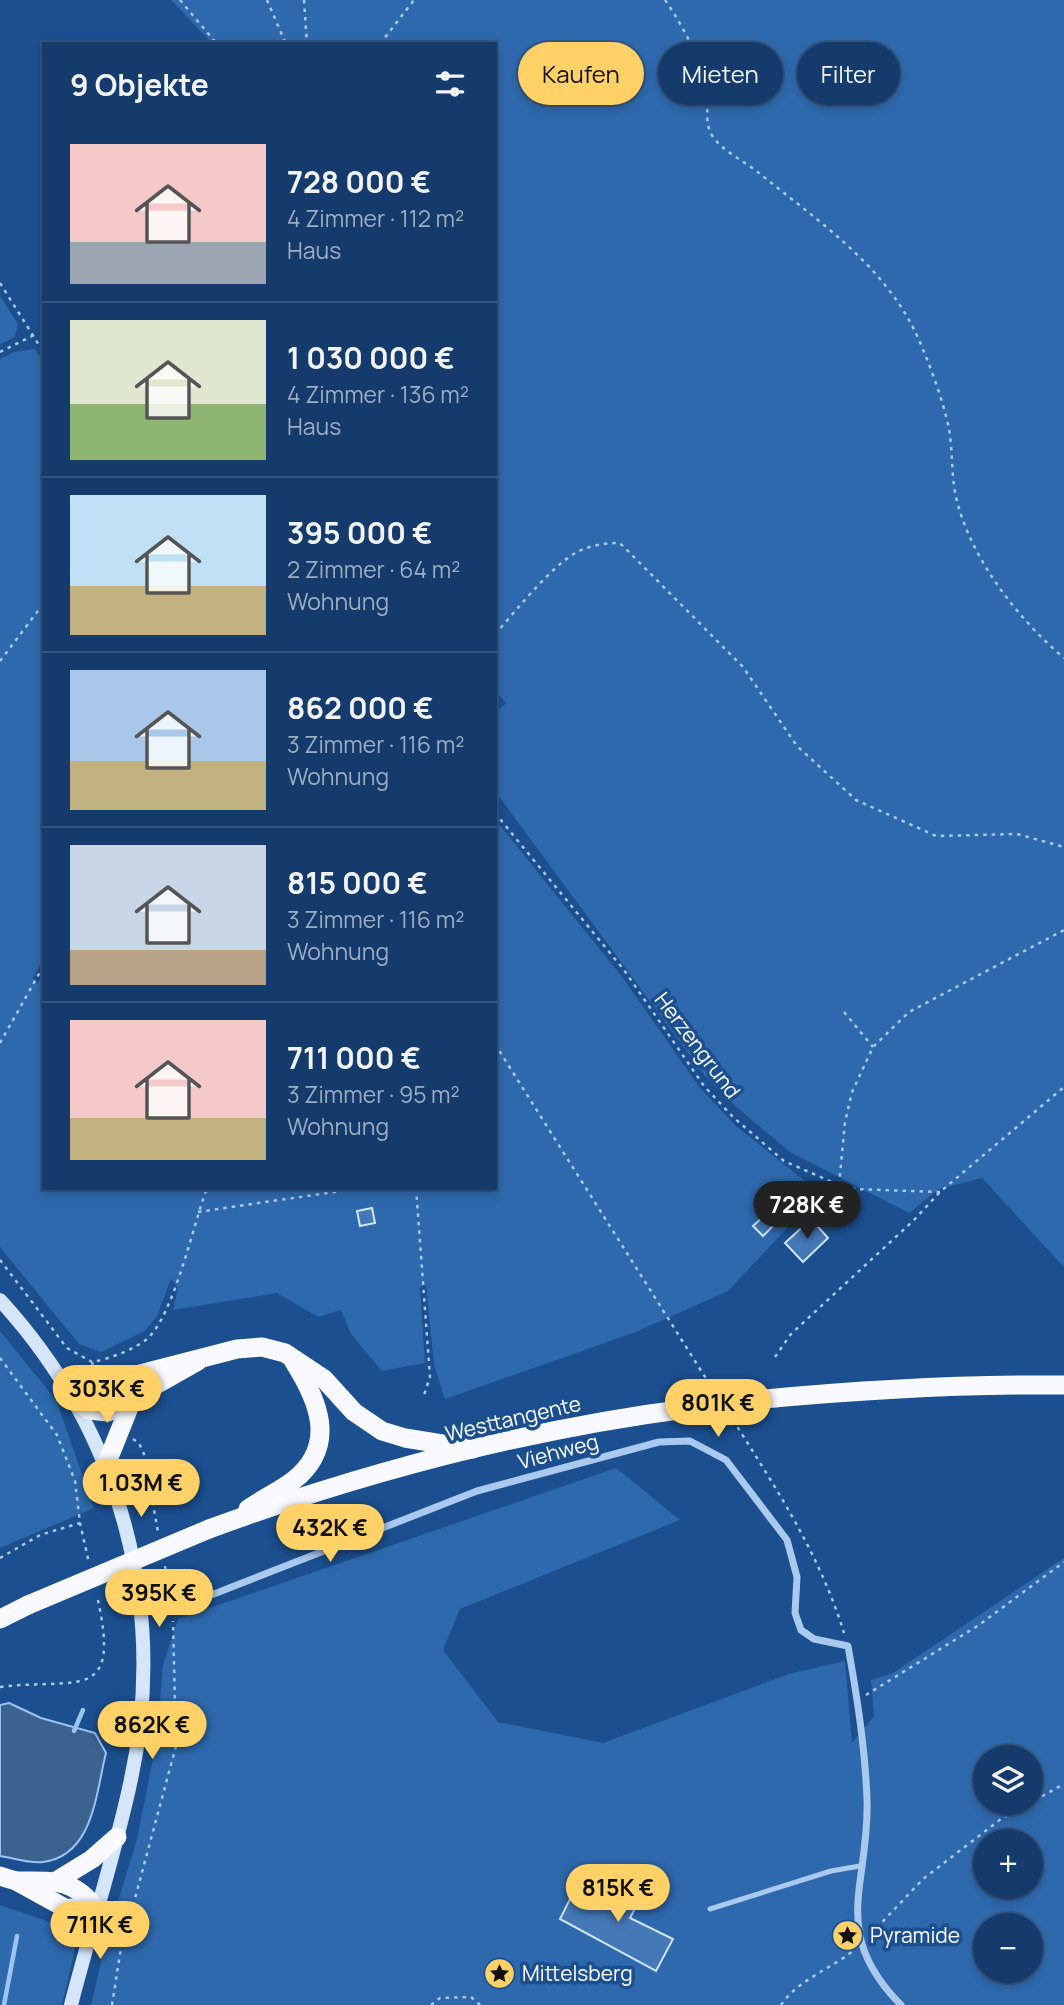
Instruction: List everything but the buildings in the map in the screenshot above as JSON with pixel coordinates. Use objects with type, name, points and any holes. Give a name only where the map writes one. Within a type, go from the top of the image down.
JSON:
[{"type":"highway","points":[[198,1361],[108,1412],[89,1410],[75,1400],[99,1386],[237,1349],[262,1347],[292,1358],[324,1379],[354,1412],[382,1431],[405,1438],[473,1449]]},
{"type":"highway","points":[[231,1521],[303,1471],[317,1448],[320,1418],[317,1403],[292,1358]]},
{"type":"highway","name":"Westtangente","points":[[0,1619],[231,1521],[377,1474],[561,1429],[754,1400],[933,1387],[1064,1385]]},
{"type":"highway","points":[[106,1465],[132,1400]]},
{"type":"highway","points":[[56,1881],[92,1859],[117,1837]]},
{"type":"highway","points":[[8,1879],[56,1881],[84,1892],[96,1909]]},
{"type":"highway","points":[[8,1879],[65,1908],[96,1909]]},
{"type":"main road","points":[[0,1300],[75,1400],[106,1465],[132,1548],[138,1582],[142,1652],[139,1727],[131,1782],[71,2005]]},
{"type":"street","name":"Viehweg","points":[[173,1610],[477,1491],[659,1442],[690,1441],[726,1460],[787,1540],[797,1577],[795,1613],[801,1630],[814,1639],[848,1646]]},
{"type":"street","points":[[848,1646],[864,1746],[867,1803],[856,1911],[861,1945],[873,1970],[901,2005]]},
{"type":"lane","points":[[710,1909],[831,1871],[860,1866]]},
{"type":"path","points":[[180,0],[215,42]]},
{"type":"path","points":[[267,0],[285,42]]},
{"type":"path","points":[[304,0],[307,42]]},
{"type":"path","points":[[382,42],[414,0]]},
{"type":"path","points":[[665,0],[697,57],[708,96],[706,116],[712,135],[719,144],[760,174],[866,263],[886,283],[910,321],[949,428],[951,474],[957,502],[972,537],[1008,602],[1064,658]]},
{"type":"path","points":[[0,283],[42,349]]},
{"type":"path","points":[[0,352],[34,335]]},
{"type":"path","points":[[497,632],[537,587],[576,553],[600,543],[620,543],[743,667],[797,746],[856,800],[936,836],[1017,834],[1064,846]]},
{"type":"path","points":[[0,661],[42,606]]},
{"type":"path","name":"Herzengrund","points":[[497,815],[624,970],[704,1086],[733,1117],[784,1161],[839,1185],[855,1189],[940,1192]]},
{"type":"path","points":[[839,1185],[845,1122],[852,1092],[873,1047],[909,1012],[1064,930]]},
{"type":"path","points":[[0,1043],[42,969]]},
{"type":"path","points":[[844,1012],[873,1047]]},
{"type":"path","points":[[497,1047],[718,1397]]},
{"type":"path","points":[[775,1357],[791,1334],[913,1221],[940,1192],[1064,1087]]},
{"type":"path","points":[[0,1260],[67,1349],[92,1362],[110,1357],[146,1340],[159,1325],[170,1300],[205,1190]]},
{"type":"path","points":[[198,1212],[347,1190]]},
{"type":"path","points":[[416,1190],[429,1377],[423,1398]]},
{"type":"path","points":[[0,1358],[57,1435],[75,1481],[79,1507]]},
{"type":"path","points":[[92,1362],[99,1386]]},
{"type":"path","points":[[732,1419],[827,1580],[848,1646]]},
{"type":"path","points":[[119,1430],[139,1443],[144,1454],[158,1532]]},
{"type":"path","points":[[0,1558],[40,1535],[80,1523]]},
{"type":"path","points":[[112,2005],[120,1954],[176,1745],[173,1610],[163,1558]]},
{"type":"path","points":[[857,1700],[979,1625],[1064,1562]]},
{"type":"path","points":[[0,1687],[83,1682],[93,1676],[103,1661]]},
{"type":"path","points":[[781,2005],[804,1983],[833,1967],[861,1945],[923,1879],[1001,1819],[1064,1784]]},
{"type":"path","points":[[431,2005],[440,1998],[471,1997],[480,2005]]},
{"type":"shaded area","points":[[171,0],[1064,0],[1064,1267],[982,1178],[939,1189],[909,1213],[790,1152],[705,1076],[497,794],[497,711],[506,703],[497,693],[497,42],[211,42]]},
{"type":"shaded area","points":[[0,296],[18,324],[15,337],[0,344]]},
{"type":"shaded area","points":[[35,349],[42,361],[42,962],[33,978],[37,984],[42,976],[42,1190],[497,1190],[497,821],[623,978],[700,1088],[736,1126],[820,1193],[728,1291],[636,1332],[445,1399],[434,1365],[426,1285],[420,1287],[425,1363],[382,1371],[351,1334],[341,1310],[318,1317],[277,1293],[173,1310],[178,1288],[171,1279],[157,1316],[145,1331],[101,1352],[79,1344],[0,1247],[0,359],[14,352]]},
{"type":"shaded area","points":[[0,1331],[56,1400],[94,1508],[0,1548]]},
{"type":"shaded area","points":[[616,1468],[680,1520],[460,1609],[443,1650],[498,1722],[603,1743],[789,1674],[845,1661],[852,1743],[874,1716],[871,1680],[893,1673],[1064,1558],[1064,2005],[91,2005],[105,1945],[137,1839],[157,1739],[163,1665],[178,1619]]},
{"type":"shaded area","points":[[9,1703],[41,1718],[95,1733],[106,1753],[95,1803],[83,1835],[73,1848],[60,1857],[43,1862],[27,1862],[0,1856],[0,1705]]},
{"type":"shaded area","points":[[0,1905],[79,1932],[62,2005],[0,2005]]},
{"type":"waterway","points":[[74,1731],[83,1710]]},
{"type":"waterway","points":[[4,2005],[17,1936]]},
{"type":"place","name":"Pyramide","points":[[847,1935]]},
{"type":"place","name":"Mittelsberg","points":[[499,1973]]}]
